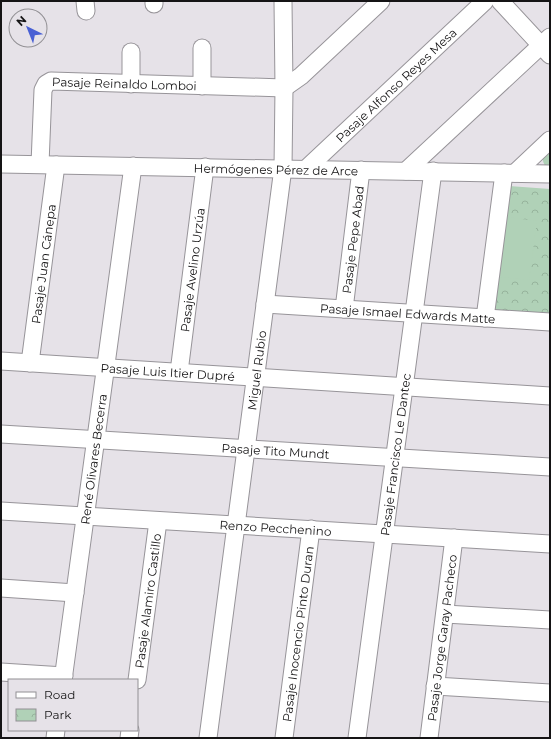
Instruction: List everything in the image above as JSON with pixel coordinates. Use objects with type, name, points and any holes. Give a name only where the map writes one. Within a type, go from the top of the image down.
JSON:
[{"type":"street","name":"Miguel Rubio","points":[[208,738],[283,168],[283,1]]},
{"type":"street","points":[[284,88],[300,76],[381,1]]},
{"type":"street","name":"Pasaje Alfonso Reyes Mesa","points":[[306,168],[485,1]]},
{"type":"street","points":[[406,171],[547,45],[500,1]]},
{"type":"street","points":[[202,48],[202,86]]},
{"type":"street","points":[[131,52],[131,84]]},
{"type":"street","name":"Pasaje Reinaldo Lomboi","points":[[48,164],[43,90],[46,84],[50,81],[284,88]]},
{"type":"street","points":[[485,318],[509,173],[550,140]]},
{"type":"street","name":"Hermógenes Pérez de Arce","points":[[1,164],[306,168],[550,174]]},
{"type":"street","name":"Pasaje Juan Cánepa","points":[[30,363],[48,164]]},
{"type":"street","name":"René Olivares Becerra","points":[[64,678],[133,166]]},
{"type":"street","name":"Pasaje Avelino Urzúa","points":[[179,372],[205,167]]},
{"type":"street","name":"Pasaje Pepe Abad","points":[[344,309],[361,170]]},
{"type":"street","name":"Pasaje Francisco Le Dantec","points":[[357,738],[433,171]]},
{"type":"street","name":"Pasaje Ismael Edwards Matte","points":[[266,304],[550,322]]},
{"type":"street","name":"Pasaje Luis Itier Dupré","points":[[1,361],[550,396]]},
{"type":"street","name":"Pasaje Tito Mundt","points":[[1,434],[550,467]]},
{"type":"street","name":"Renzo Pecchenino","points":[[1,511],[550,544]]},
{"type":"street","name":"Pasaje Alamiro Castillo","points":[[137,679],[158,520]]},
{"type":"street","name":"Pasaje Inocencio Pinto Duran","points":[[284,738],[311,529]]},
{"type":"street","name":"Pasaje Jorge Garay Pacheco","points":[[428,738],[454,538]]},
{"type":"street","points":[[1,588],[75,593]]},
{"type":"street","points":[[445,614],[550,620]]},
{"type":"street","points":[[1,672],[64,678]]},
{"type":"street","points":[[435,686],[550,693]]},
{"type":"green space","points":[[550,150],[550,171],[544,164],[543,156]]},
{"type":"green space","points":[[509,186],[550,189],[550,314],[490,311]]},
{"type":"green space","points":[[506,217],[537,221],[529,280],[500,277]]}]
